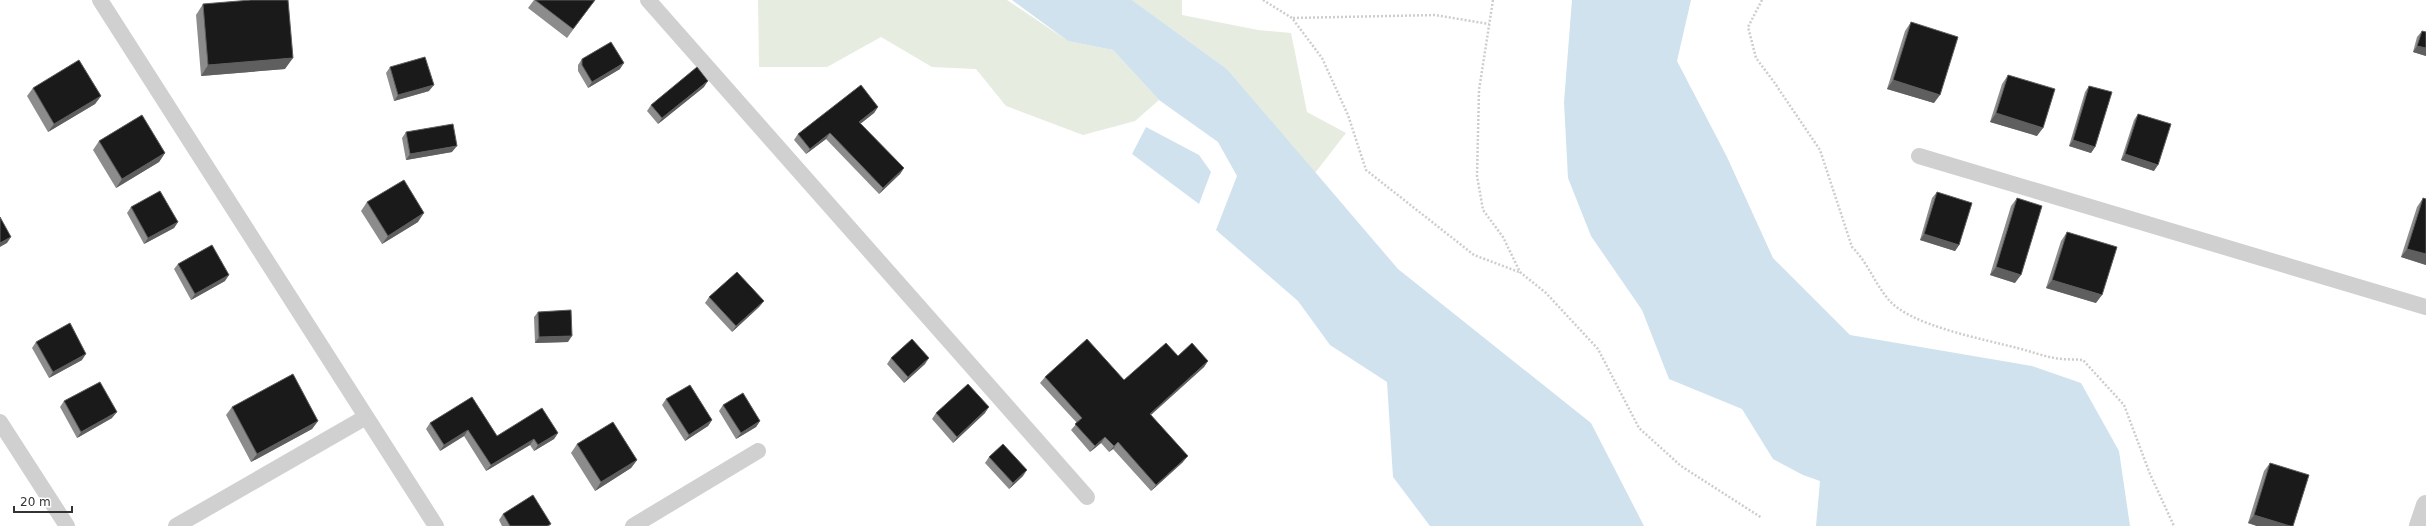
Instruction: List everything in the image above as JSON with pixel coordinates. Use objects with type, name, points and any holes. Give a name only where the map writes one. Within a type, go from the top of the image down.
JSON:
[{"type":"street","points":[[100,0],[436,526]]},
{"type":"street","points":[[648,0],[1087,497]]},
{"type":"street","points":[[1919,156],[2426,307]]},
{"type":"street","points":[[176,526],[366,417]]},
{"type":"street","points":[[0,422],[68,526]]},
{"type":"street","points":[[633,526],[758,451]]},
{"type":"street","points":[[2419,526],[2426,505]]},
{"type":"path","points":[[1493,0],[1480,90],[1477,176],[1483,210],[1503,236],[1520,272]]},
{"type":"path","points":[[1762,0],[1748,27],[1756,58],[1820,150],[1852,247],[1864,259],[1872,279],[1882,288],[1888,299],[1911,316],[1948,330],[2055,359],[2082,360],[2124,405],[2150,474],[2174,526]]},
{"type":"path","points":[[1265,1],[1292,18],[1325,65],[1348,115],[1366,170],[1474,254],[1520,272],[1546,293],[1598,349],[1639,428],[1681,466],[1762,518]]},
{"type":"path","points":[[1292,18],[1435,15],[1490,24]]},
{"type":"shaded area","points":[[758,0],[1007,0],[1068,41],[1113,50],[1159,100],[1135,121],[1083,135],[1006,106],[976,69],[932,67],[881,37],[827,67],[759,67]]},
{"type":"shaded area","points":[[1132,0],[1182,0],[1182,15],[1258,30],[1291,33],[1307,112],[1346,133],[1315,173],[1227,69]]},
{"type":"water","points":[[1012,0],[1132,0],[1227,69],[1398,269],[1591,423],[1644,526],[1430,526],[1393,477],[1387,382],[1330,345],[1298,301],[1216,230],[1237,176],[1218,142],[1159,100],[1113,50],[1068,41]]},
{"type":"water","points":[[1572,0],[1691,0],[1677,61],[1727,157],[1773,258],[1850,335],[2032,366],[2081,383],[2119,451],[2130,526],[1816,526],[1820,481],[1803,475],[1773,459],[1742,409],[1669,379],[1642,310],[1591,236],[1568,178],[1564,102]]},
{"type":"water","points":[[1146,127],[1199,155],[1211,172],[1199,204],[1132,154]]},
{"type":"building","points":[[251,0],[288,0],[293,58],[208,65],[203,4]]},
{"type":"building","points":[[535,0],[595,0],[573,29]]},
{"type":"building","points":[[1911,22],[1958,37],[1940,95],[1893,80]]},
{"type":"building","points":[[2422,31],[2426,32],[2426,48],[2417,46]]},
{"type":"building","points":[[611,42],[624,63],[592,82],[582,65],[582,59]]},
{"type":"building","points":[[425,57],[434,85],[398,95],[390,67]]},
{"type":"building","points":[[79,60],[101,96],[54,124],[33,88]]},
{"type":"building","points":[[697,67],[708,81],[662,118],[651,105]]},
{"type":"building","points":[[2008,75],[2055,89],[2043,128],[1996,113]]},
{"type":"building","points":[[861,85],[878,107],[859,122],[904,168],[883,188],[830,133],[810,149],[798,134]]},
{"type":"building","points":[[2089,86],[2112,92],[2095,147],[2073,140]]},
{"type":"building","points":[[2138,114],[2171,124],[2158,165],[2125,154]]},
{"type":"building","points":[[142,115],[165,153],[122,179],[99,141]]},
{"type":"building","points":[[453,124],[457,146],[410,154],[406,132]]},
{"type":"building","points":[[404,180],[424,213],[388,236],[367,202]]},
{"type":"building","points":[[160,191],[178,222],[148,238],[131,207]]},
{"type":"building","points":[[1937,192],[1972,203],[1959,245],[1924,234]]},
{"type":"building","points":[[2017,198],[2042,206],[2021,275],[1996,267]]},
{"type":"building","points":[[2423,198],[2426,199],[2426,254],[2407,249]]},
{"type":"building","points":[[0,217],[11,237],[0,243]]},
{"type":"building","points":[[2067,232],[2117,247],[2102,295],[2052,280]]},
{"type":"building","points":[[212,245],[229,275],[195,294],[178,264]]},
{"type":"building","points":[[737,272],[764,301],[736,326],[709,297]]},
{"type":"building","points":[[571,310],[572,336],[539,337],[538,312]]},
{"type":"building","points":[[70,323],[86,354],[53,372],[36,342]]},
{"type":"building","points":[[912,339],[929,358],[908,377],[891,358]]},
{"type":"building","points":[[1087,339],[1124,380],[1166,343],[1178,356],[1192,343],[1208,361],[1150,414],[1188,456],[1156,485],[1118,442],[1114,446],[1105,437],[1095,446],[1075,424],[1082,418],[1045,377]]},
{"type":"building","points":[[293,374],[318,421],[257,454],[232,407]]},
{"type":"building","points":[[100,382],[117,412],[81,432],[64,401]]},
{"type":"building","points":[[968,384],[989,407],[957,437],[936,413]]},
{"type":"building","points":[[690,385],[712,420],[689,435],[666,399]]},
{"type":"building","points":[[743,393],[760,421],[741,433],[723,405]]},
{"type":"building","points":[[472,397],[497,436],[542,408],[558,433],[538,445],[534,439],[491,465],[468,430],[444,445],[430,423]]},
{"type":"building","points":[[613,422],[637,460],[601,482],[577,444]]},
{"type":"building","points":[[1003,444],[1027,470],[1013,483],[989,457]]},
{"type":"building","points":[[2270,463],[2309,475],[2293,526],[2254,515]]},
{"type":"building","points":[[533,495],[551,524],[547,526],[510,526],[503,514]]}]
